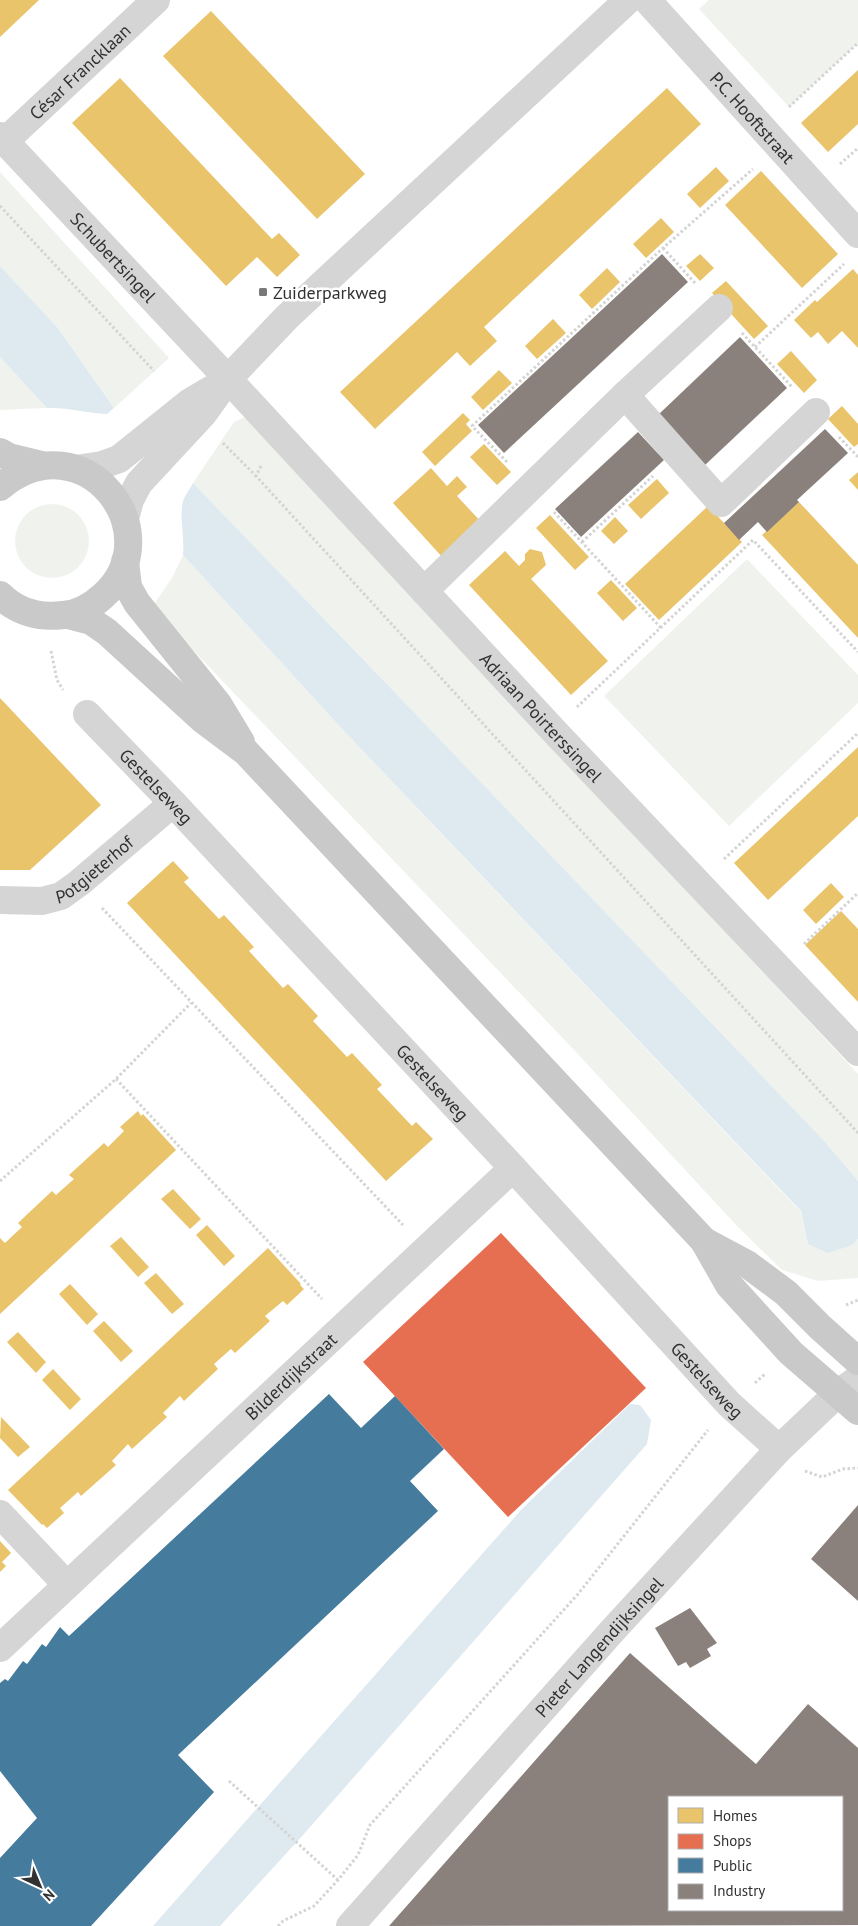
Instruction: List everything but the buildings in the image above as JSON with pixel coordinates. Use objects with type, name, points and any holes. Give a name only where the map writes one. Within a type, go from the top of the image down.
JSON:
[{"type":"main road","points":[[0,452],[9,457],[42,465],[59,465],[93,476],[107,488],[118,502],[128,533],[128,548],[119,577],[110,590],[83,610],[68,615],[51,617],[7,606]]},
{"type":"main road","points":[[0,486],[11,477],[26,469],[42,465]]},
{"type":"main road","points":[[125,561],[128,587],[137,603],[218,704],[246,752]]},
{"type":"main road","points":[[68,615],[91,621],[107,632],[202,719],[246,752],[704,1241],[729,1284],[791,1353],[847,1387],[858,1412]]},
{"type":"main road","points":[[704,1241],[747,1264],[786,1293],[858,1361]]},
{"type":"street","name":"César Francklaan","points":[[2,139],[156,0]]},
{"type":"street","points":[[125,519],[130,500],[139,483],[203,414],[228,379],[287,317],[628,0]]},
{"type":"street","name":"P.C. Hooftstraat","points":[[647,0],[858,234]]},
{"type":"street","name":"Schubertsingel","points":[[2,139],[228,379]]},
{"type":"street","points":[[424,591],[626,395],[719,308]]},
{"type":"street","points":[[76,469],[102,466],[119,459],[190,402],[228,379]]},
{"type":"street","name":"Adriaan Poirterssingel","points":[[228,379],[553,730],[858,1052]]},
{"type":"street","points":[[626,395],[721,502],[816,412]]},
{"type":"street","name":"Gestelseweg","points":[[87,714],[173,803],[513,1168],[729,1404],[780,1449]]},
{"type":"street","name":"Potgieterhof","points":[[0,900],[42,900],[62,896],[173,803]]},
{"type":"street","name":"Bilderdijkstraat","points":[[0,1648],[513,1168]]},
{"type":"street","name":"Pieter Langendijksingel","points":[[350,1926],[614,1630],[780,1449],[847,1387]]},
{"type":"street","points":[[0,1514],[68,1585]]},
{"type":"path","points":[[765,130],[858,43]]},
{"type":"path","points":[[0,206],[154,371]]},
{"type":"path","points":[[663,248],[858,457]]},
{"type":"path","points":[[755,347],[844,264]]},
{"type":"path","points":[[256,476],[277,432]]},
{"type":"path","points":[[221,440],[858,1132]]},
{"type":"path","points":[[582,542],[677,453]]},
{"type":"path","points":[[553,730],[753,540],[858,652]]},
{"type":"path","points":[[50,650],[56,680],[64,692],[87,714]]},
{"type":"path","points":[[698,884],[858,733]]},
{"type":"path","points":[[79,883],[425,1249]]},
{"type":"path","points":[[778,968],[858,893]]},
{"type":"path","points":[[0,1181],[116,1079],[191,1003]]},
{"type":"path","points":[[116,1079],[346,1324]]},
{"type":"path","points":[[278,1926],[283,1921],[314,1906],[338,1880],[358,1855],[370,1825],[578,1594],[729,1404]]},
{"type":"path","points":[[780,1449],[806,1472],[822,1477],[843,1469],[858,1468]]},
{"type":"path","points":[[229,1781],[338,1880]]},
{"type":"shaded area","points":[[709,0],[858,0],[858,43],[789,107],[699,9]]},
{"type":"shaded area","points":[[0,172],[169,358],[114,408],[57,327],[0,266]]},
{"type":"shaded area","points":[[0,266],[57,327],[114,408],[107,414],[47,408],[0,357]]},
{"type":"shaded area","points":[[0,357],[47,408],[0,410]]},
{"type":"shaded area","points":[[245,417],[858,1074],[858,1181],[823,1141],[193,483],[234,422]]},
{"type":"shaded area","points":[[193,483],[824,1141],[858,1181],[858,1239],[852,1245],[828,1253],[808,1244],[801,1211],[344,731],[183,555],[182,508],[183,501]]},
{"type":"shaded area","points":[[45,504],[59,504],[73,510],[83,520],[89,534],[87,555],[73,572],[59,578],[45,578],[31,572],[21,562],[15,548],[15,534],[21,520],[31,510]]},
{"type":"shaded area","points":[[183,555],[344,731],[801,1212],[808,1244],[852,1245],[858,1239],[858,1278],[818,1281],[782,1270],[737,1226],[575,1051],[152,607],[172,578]]},
{"type":"shaded area","points":[[747,559],[858,675],[858,703],[729,826],[604,696]]},
{"type":"shaded area","points":[[630,1404],[640,1405],[651,1420],[647,1444],[303,1835],[220,1926],[153,1926],[521,1510]]},
{"type":"place","name":"Zuiderparkweg","points":[[263,292]]}]
